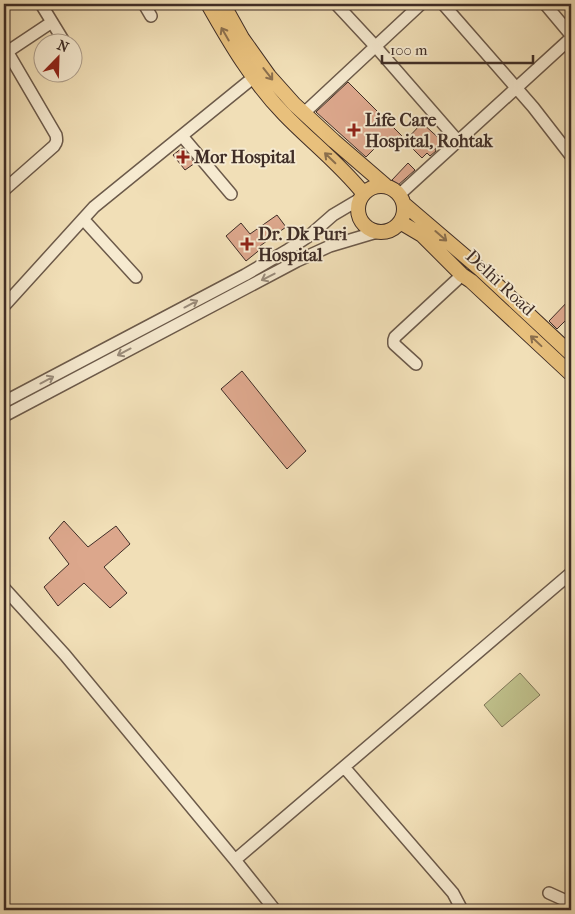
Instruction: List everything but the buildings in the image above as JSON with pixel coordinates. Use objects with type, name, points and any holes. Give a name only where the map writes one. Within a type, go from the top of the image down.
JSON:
[{"type":"main road","points":[[208,4],[232,45],[254,77],[284,114],[350,177],[361,196]]},
{"type":"main road","points":[[223,4],[242,38],[269,76],[294,104],[385,185],[394,189],[402,199],[405,211],[400,222],[392,230],[377,232],[365,226],[360,219],[358,205],[361,196],[368,189],[385,185]]},
{"type":"main road","name":"Delhi Road","points":[[402,199],[571,354]]},
{"type":"main road","name":"Delhi Road","points":[[400,222],[422,235],[462,275],[571,374]]},
{"type":"street","points":[[144,4],[151,16]]},
{"type":"street","points":[[336,4],[458,141]]},
{"type":"street","points":[[304,114],[422,4]]},
{"type":"street","points":[[443,4],[533,107],[571,156]]},
{"type":"street","points":[[402,199],[458,141],[571,36],[544,4]]},
{"type":"street","points":[[46,5],[52,22],[59,32]]},
{"type":"street","points":[[4,190],[56,143],[56,135],[5,50],[52,22]]},
{"type":"street","points":[[4,306],[94,207],[254,77]]},
{"type":"street","points":[[182,136],[231,194]]},
{"type":"street","points":[[4,402],[245,275],[309,236],[361,196]]},
{"type":"street","points":[[84,219],[136,277]]},
{"type":"street","points":[[4,416],[298,261],[330,246],[377,232]]},
{"type":"street","points":[[416,364],[394,344],[395,337],[462,275]]},
{"type":"street","points":[[235,860],[571,573]]},
{"type":"street","points":[[4,588],[65,655],[276,910]]},
{"type":"street","points":[[344,767],[453,893],[461,910]]},
{"type":"street","points":[[549,893],[571,903]]},
{"type":"green space","points":[[520,673],[540,695],[502,727],[484,705]]},
{"type":"place","name":"Life Care Hospital, Rohtak","points":[[354,130]]},
{"type":"place","name":"Mor Hospital","points":[[183,157]]},
{"type":"place","name":"Dr. Dk Puri Hospital","points":[[247,244]]}]
